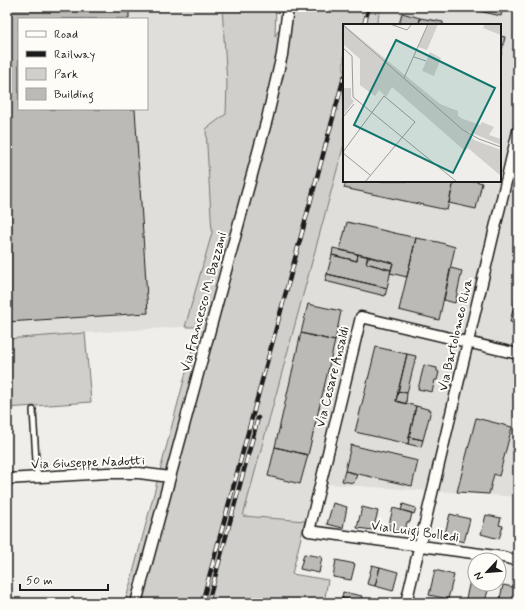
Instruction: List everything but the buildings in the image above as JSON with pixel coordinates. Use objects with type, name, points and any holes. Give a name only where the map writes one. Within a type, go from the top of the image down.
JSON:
[{"type":"street","name":"Via Francesco M. Bazzani","points":[[136,603],[267,118],[282,55],[288,7]]},
{"type":"street","name":"Via Bartolomeo Riva","points":[[406,603],[518,131]]},
{"type":"street","name":"Via Cesare Ansaldi","points":[[309,531],[361,317],[518,354]]},
{"type":"street","name":"Via Giuseppe Nadotti","points":[[7,479],[139,473],[170,477]]},
{"type":"street","name":"Via Luigi Bolledi","points":[[309,531],[503,557],[518,561]]},
{"type":"lane","points":[[33,410],[37,477]]},
{"type":"shaded area","points":[[7,7],[276,7],[198,326],[86,333],[91,402],[7,408]]},
{"type":"shaded area","points":[[381,7],[518,7],[518,497],[313,483],[305,521],[243,517],[343,148],[343,182],[501,182],[501,24],[376,24]]},
{"type":"green space","points":[[222,7],[276,7],[275,36],[293,7],[381,7],[376,24],[343,24],[343,148],[243,516],[305,521],[292,574],[328,580],[324,603],[125,603],[198,327],[185,327],[212,233],[206,129],[226,114],[227,83]]},
{"type":"green space","points":[[85,333],[91,402],[7,408],[7,339]]},
{"type":"railway","points":[[364,24],[369,7]]},
{"type":"railway","points":[[202,603],[343,81]]},
{"type":"railway","points":[[208,603],[258,418]]}]
